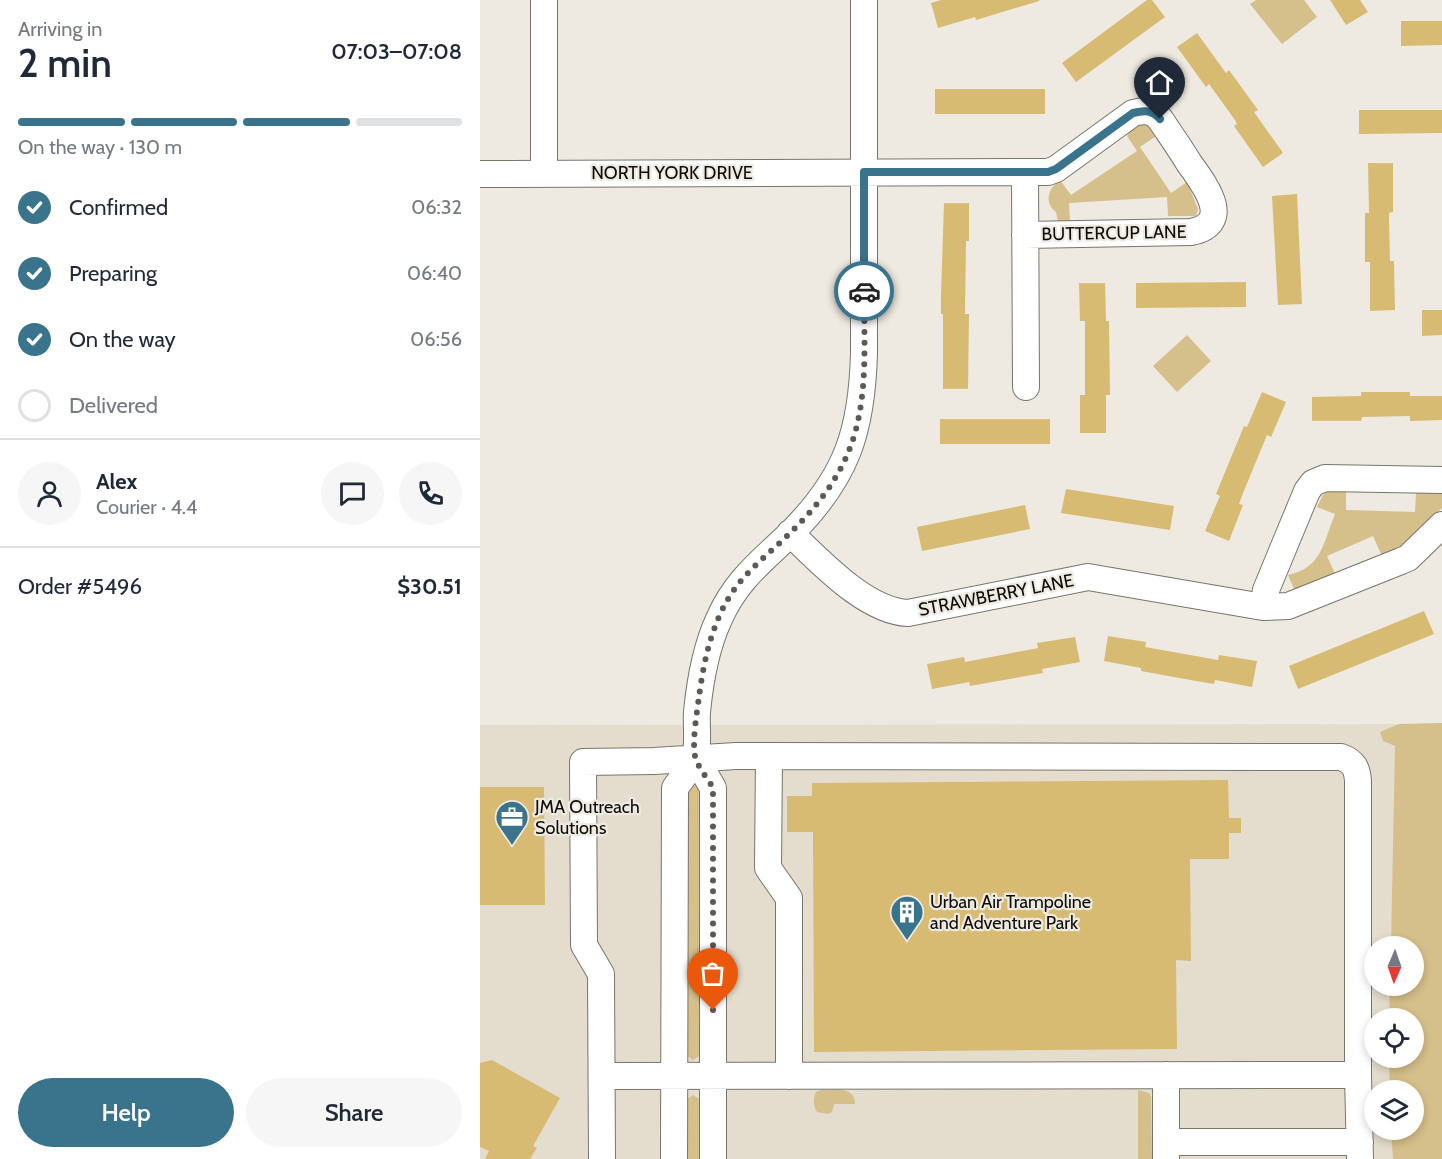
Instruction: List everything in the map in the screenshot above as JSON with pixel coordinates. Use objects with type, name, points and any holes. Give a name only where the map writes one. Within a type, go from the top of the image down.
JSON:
[{"type":"street","points":[[544,0],[544,174]]},
{"type":"street","points":[[674,1159],[675,788],[695,758],[700,688],[717,622],[726,602],[739,584],[812,511],[838,473],[848,453],[857,423],[863,381],[864,0]]},
{"type":"street","name":"BUTTERCUP LANE","points":[[864,172],[1048,172],[1056,169],[1133,113],[1148,110],[1160,119],[1179,147],[1209,192],[1214,208],[1209,225],[1191,232],[1025,235]]},
{"type":"street","name":"NORTH YORK DRIVE","points":[[480,174],[864,172]]},
{"type":"street","name":"BUTTERCUP LANE","points":[[1025,172],[1026,387]]},
{"type":"street","points":[[1263,607],[1266,590],[1307,491],[1313,483],[1325,478],[1442,480]]},
{"type":"street","name":"STRAWBERRY LANE","points":[[790,533],[846,583],[874,604],[896,612],[920,612],[1088,577],[1263,607],[1288,606],[1408,558],[1442,525]]},
{"type":"street","points":[[769,756],[768,868],[789,898],[789,1076]]},
{"type":"street","points":[[602,1159],[601,974],[584,945],[583,762],[769,756],[1341,757],[1350,760],[1355,766],[1358,781],[1360,1150],[1166,1151],[1166,1075]]},
{"type":"street","points":[[695,758],[713,788],[713,1159]]},
{"type":"street","points":[[602,1076],[1358,1075]]},
{"type":"shaded area","points":[[1256,0],[1304,0],[1317,17],[1282,44],[1250,4]]},
{"type":"shaded area","points":[[1143,124],[1152,128],[1156,136],[1140,147],[1171,193],[1187,182],[1198,209],[1196,216],[1168,216],[1167,197],[1069,203],[1070,222],[1058,222],[1056,212],[1049,200],[1050,191],[1056,183],[1060,180],[1071,195],[1137,151],[1127,136],[1131,129]]},
{"type":"shaded area","points":[[1187,335],[1211,361],[1177,392],[1153,366]]},
{"type":"shaded area","points":[[1332,489],[1346,491],[1346,510],[1415,512],[1416,493],[1442,491],[1442,508],[1400,547],[1382,556],[1373,536],[1327,556],[1336,576],[1295,591],[1288,575],[1308,567],[1320,553],[1335,514],[1317,507],[1323,495]]},
{"type":"shaded area","points":[[1442,723],[1442,1159],[1393,1159],[1392,1140],[1424,1140],[1424,1080],[1390,1080],[1389,1068],[1424,1068],[1424,1008],[1389,1008],[1390,996],[1424,996],[1424,936],[1391,936],[1395,746],[1383,741],[1380,732],[1399,724]]},
{"type":"shaded area","points":[[1399,724],[1398,936],[1364,936],[1364,996],[1398,996],[1397,1008],[1364,1008],[1364,1068],[1397,1068],[1397,1080],[1364,1080],[1364,1140],[1397,1140],[1397,1159],[480,1159],[480,725]]},
{"type":"shaded area","points":[[701,774],[701,1055],[693,1060],[686,1055],[687,776]]},
{"type":"shaded area","points":[[821,1090],[848,1092],[852,1094],[855,1104],[834,1104],[832,1112],[828,1114],[817,1112],[814,1097],[816,1092]]},
{"type":"shaded area","points":[[1138,1090],[1149,1093],[1151,1097],[1152,1159],[1138,1159]]},
{"type":"shaded area","points":[[693,1095],[701,1100],[701,1159],[686,1159],[686,1100]]},
{"type":"building","points":[[941,0],[1039,1],[976,20],[975,17],[938,28],[931,3]]},
{"type":"building","points":[[1147,0],[1152,0],[1165,17],[1076,82],[1062,63]]},
{"type":"building","points":[[1330,0],[1360,0],[1368,12],[1346,25]]},
{"type":"building","points":[[1401,21],[1442,21],[1442,45],[1401,46]]},
{"type":"building","points":[[1197,33],[1226,73],[1229,70],[1258,110],[1254,112],[1283,153],[1263,167],[1234,126],[1237,124],[1235,120],[1209,84],[1206,87],[1177,47]]},
{"type":"building","points":[[935,89],[1045,89],[1045,114],[935,114]]},
{"type":"building","points":[[1359,110],[1442,110],[1442,133],[1359,134]]},
{"type":"building","points":[[1368,163],[1393,163],[1393,212],[1389,213],[1389,220],[1390,261],[1394,261],[1395,310],[1370,311],[1370,262],[1365,262],[1365,213],[1369,213]]},
{"type":"building","points":[[1297,194],[1302,304],[1278,305],[1272,196]]},
{"type":"building","points":[[944,203],[969,203],[965,314],[969,314],[968,389],[943,389],[941,295]]},
{"type":"building","points":[[1246,282],[1246,307],[1136,308],[1136,283]]},
{"type":"building","points":[[1079,283],[1105,283],[1106,321],[1109,321],[1110,395],[1106,395],[1106,433],[1080,433],[1080,395],[1085,395],[1085,321],[1080,321]]},
{"type":"building","points":[[1422,310],[1442,310],[1442,335],[1422,336]]},
{"type":"building","points":[[1262,392],[1286,402],[1271,437],[1267,435],[1243,493],[1239,504],[1243,505],[1229,541],[1205,531],[1220,496],[1216,494],[1244,426],[1247,427]]},
{"type":"building","points":[[1361,392],[1410,392],[1410,396],[1442,396],[1442,420],[1410,421],[1410,416],[1362,417],[1361,421],[1312,421],[1312,397],[1361,396]]},
{"type":"building","points":[[940,419],[1050,419],[1050,444],[940,444]]},
{"type":"building","points":[[1066,489],[1174,506],[1170,530],[1061,513]]},
{"type":"building","points":[[1025,505],[1030,529],[922,551],[917,527]]},
{"type":"building","points":[[1424,611],[1434,634],[1298,689],[1289,666]]},
{"type":"building","points":[[1108,636],[1146,642],[1145,647],[1218,660],[1219,655],[1257,661],[1252,687],[1215,680],[1214,684],[1196,681],[1141,671],[1141,668],[1104,661]]},
{"type":"building","points":[[1075,637],[1080,662],[1042,669],[1043,673],[970,686],[969,682],[932,689],[927,664],[964,657],[965,662],[1038,648],[1037,643]]},
{"type":"building","points":[[1228,780],[1229,818],[1241,818],[1241,833],[1229,833],[1229,859],[1190,859],[1191,961],[1176,960],[1177,1049],[814,1052],[813,832],[787,832],[787,796],[812,796],[812,783]]},
{"type":"building","name":"JMA Outreach Solutions","points":[[480,787],[544,787],[545,905],[480,905]]},
{"type":"building","points":[[492,1060],[560,1098],[533,1146],[537,1148],[530,1159],[485,1159],[489,1151],[480,1147],[480,1063]]},
{"type":"way so far","points":[[713,1010],[713,788],[695,758],[697,712],[704,667],[717,622],[726,602],[752,569],[812,511],[827,491],[848,453],[861,404],[864,291]]},
{"type":"place","name":"JMA Outreach Solutions","points":[[512,846]]},
{"type":"place","name":"Urban Air Trampoline and Adventure Park","points":[[907,941]]},
{"type":"route","points":[[864,291],[864,172],[1048,172],[1056,169],[1133,113],[1148,110],[1160,119]]}]
